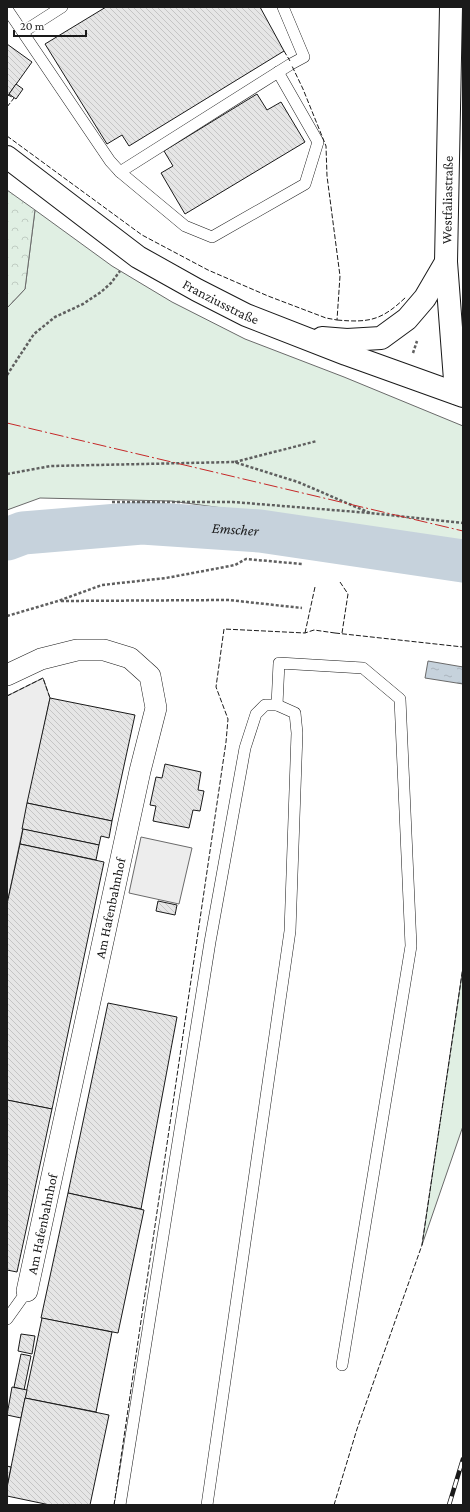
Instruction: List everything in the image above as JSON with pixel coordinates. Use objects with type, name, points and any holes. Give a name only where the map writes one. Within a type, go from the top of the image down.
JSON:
[{"type":"street","name":"Westfaliastraße","points":[[451,7],[446,262],[459,394]]},
{"type":"street","name":"Franziusstraße","points":[[7,157],[138,257],[197,290],[239,311],[301,336],[346,347],[370,363],[459,394]]},
{"type":"street","points":[[346,347],[372,338],[381,338],[407,320],[425,298],[446,262]]},
{"type":"street","name":"Am Hafenbahnhof","points":[[7,675],[41,659],[77,650],[104,650],[130,658],[150,676],[156,708],[138,778],[27,1291]]},
{"type":"lane","points":[[23,32],[62,7]]},
{"type":"lane","points":[[120,172],[304,57],[283,7]]},
{"type":"lane","points":[[7,9],[110,161],[120,172],[185,226],[212,237],[305,184],[318,142],[278,72]]},
{"type":"lane","points":[[277,704],[279,663],[364,668],[400,699],[411,946],[342,1365]]},
{"type":"lane","points":[[120,1505],[210,942],[245,748],[256,714],[265,706],[277,704],[295,713],[297,732],[290,931],[207,1505]]},
{"type":"lane","points":[[7,1319],[27,1291]]},
{"type":"path","points":[[7,376],[34,334],[54,317],[83,304],[101,292],[118,274]]},
{"type":"path","points":[[7,474],[51,466],[234,462],[317,441]]},
{"type":"path","points":[[234,462],[298,482],[370,513]]},
{"type":"path","points":[[112,502],[233,502],[370,513],[463,524]]},
{"type":"path","points":[[7,616],[58,601],[102,585],[166,578],[235,565],[246,559],[302,564]]},
{"type":"path","points":[[58,601],[229,600],[302,608]]},
{"type":"green space","points":[[7,190],[35,210],[25,289],[7,308]]},
{"type":"green space","points":[[35,210],[112,266],[172,302],[245,339],[344,377],[463,426],[463,545],[391,531],[171,501],[40,498],[7,510],[7,308],[25,289]]},
{"type":"green space","points":[[463,967],[463,1126],[422,1245]]},
{"type":"shaded area","points":[[43,678],[50,698],[7,904],[7,696]]},
{"type":"shaded area","points":[[141,837],[192,848],[179,904],[129,893]]},
{"type":"water","points":[[428,661],[463,667],[463,684],[425,678]]},
{"type":"building","points":[[106,7],[260,7],[284,51],[129,146],[122,135],[107,144],[45,44]]},
{"type":"building","points":[[7,44],[32,62],[7,97]]},
{"type":"building","points":[[16,84],[23,89],[16,99],[9,94]]},
{"type":"building","points":[[257,94],[267,110],[281,102],[305,142],[185,214],[161,173],[173,166],[164,151]]},
{"type":"building","points":[[50,698],[135,715],[112,821],[27,803]]},
{"type":"building","points":[[165,764],[201,772],[198,790],[204,791],[200,811],[193,810],[189,828],[153,821],[156,806],[150,805],[156,777],[162,778]]},
{"type":"building","points":[[27,803],[112,821],[109,838],[101,836],[99,845],[22,829]]},
{"type":"building","points":[[23,829],[99,845],[96,860],[20,844]]},
{"type":"building","points":[[20,844],[104,862],[52,1109],[7,1100],[7,904]]},
{"type":"building","points":[[158,901],[177,905],[175,915],[156,911]]},
{"type":"building","points":[[108,1003],[177,1017],[141,1209],[68,1193]]},
{"type":"building","points":[[7,1100],[52,1109],[17,1272],[7,1270]]},
{"type":"building","points":[[68,1193],[144,1210],[118,1333],[41,1318]]},
{"type":"building","points":[[42,1318],[112,1332],[96,1412],[25,1398]]},
{"type":"building","points":[[21,1334],[35,1336],[32,1354],[18,1351]]},
{"type":"building","points":[[21,1354],[31,1356],[24,1390],[14,1387]]},
{"type":"building","points":[[12,1387],[27,1390],[21,1418],[7,1415]]},
{"type":"building","points":[[25,1398],[109,1415],[90,1505],[50,1505],[7,1496],[7,1487]]},
{"type":"building","points":[[7,1466],[11,1467],[7,1487]]},
{"type":"waterway","name":"Emscher","points":[[7,539],[23,533],[142,523],[260,531],[463,561]]},
{"type":"waterway","points":[[453,560],[463,552]]},
{"type":"railway","points":[[449,1505],[463,1459]]},
{"type":"fence","points":[[284,51],[290,61]]},
{"type":"fence","points":[[7,136],[142,235],[208,270],[268,296],[326,318],[337,320],[340,276],[327,176],[326,146],[292,66]]},
{"type":"fence","points":[[7,107],[14,98],[8,95]]},
{"type":"fence","points":[[337,320],[358,321],[375,318],[390,311],[406,297]]},
{"type":"fence","points":[[340,582],[348,594],[342,633]]},
{"type":"fence","points":[[305,633],[315,587]]},
{"type":"fence","points":[[114,1505],[226,742],[228,719],[216,687],[224,629],[305,633],[314,630],[335,633]]},
{"type":"fence","points":[[335,633],[463,647]]},
{"type":"fence","points":[[7,696],[43,678],[50,698]]},
{"type":"fence","points":[[334,1505],[357,1429],[422,1245],[463,967]]},
{"type":"power","points":[[7,423],[463,531]]}]
